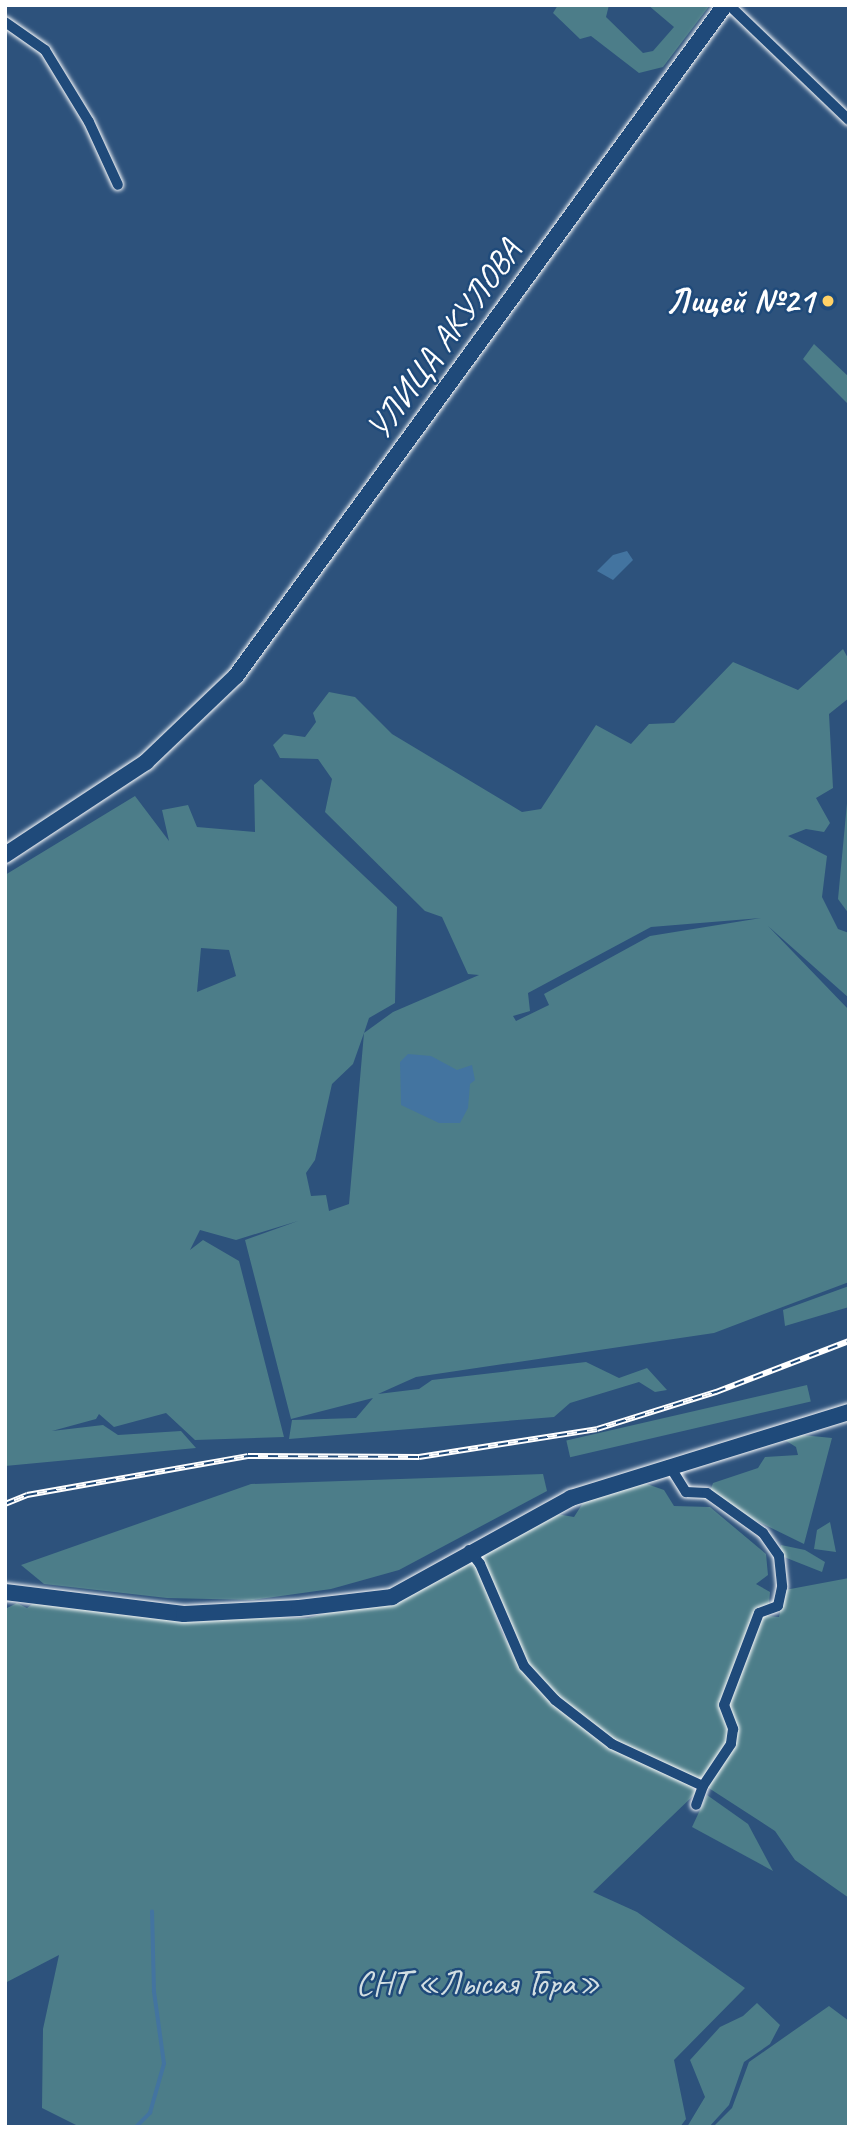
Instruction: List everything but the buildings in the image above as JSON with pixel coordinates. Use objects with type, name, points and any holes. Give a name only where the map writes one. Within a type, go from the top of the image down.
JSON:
[{"type":"main road","name":"УЛИЦА АКУЛОВА","points":[[5,855],[146,762],[208,707],[293,602],[727,5]]},
{"type":"main road","points":[[5,1591],[184,1614],[299,1608],[392,1597],[469,1550],[570,1498],[669,1465],[849,1412]]},
{"type":"street","points":[[727,5],[849,120]]},
{"type":"street","points":[[5,22],[46,50],[89,122],[118,185]]},
{"type":"street","points":[[669,1465],[686,1492],[707,1493],[764,1533],[779,1556],[782,1587],[778,1606],[759,1614],[724,1705],[733,1730],[731,1744],[703,1786],[696,1805]]},
{"type":"street","points":[[469,1550],[480,1564],[524,1666],[555,1700],[612,1744],[703,1786]]},
{"type":"green space","points":[[558,5],[609,5],[606,17],[643,53],[653,51],[674,27],[648,5],[710,5],[663,67],[639,73],[591,36],[580,39],[553,13]]},
{"type":"green space","points":[[814,344],[849,377],[849,405],[803,359]]},
{"type":"green space","points":[[843,649],[849,660],[849,698],[829,714],[833,788],[816,798],[830,823],[824,832],[806,829],[788,836],[827,856],[822,897],[838,929],[849,933],[849,998],[768,926],[849,1010],[849,1282],[714,1333],[416,1377],[378,1394],[419,1389],[432,1380],[586,1362],[619,1378],[647,1368],[667,1390],[655,1392],[639,1382],[570,1403],[554,1417],[289,1439],[292,1420],[356,1418],[373,1398],[291,1419],[245,1240],[298,1221],[236,1240],[200,1230],[190,1250],[203,1240],[239,1261],[284,1437],[195,1440],[166,1413],[114,1427],[99,1414],[96,1419],[52,1431],[103,1425],[118,1435],[181,1431],[196,1448],[5,1466],[5,875],[135,796],[169,841],[162,810],[188,805],[197,827],[255,832],[254,785],[261,779],[397,907],[395,1003],[369,1018],[364,1033],[393,1012],[479,975],[468,974],[442,917],[425,911],[325,812],[332,779],[318,759],[280,758],[273,745],[284,734],[305,737],[316,722],[313,713],[329,692],[355,697],[392,734],[522,812],[541,809],[596,725],[631,744],[649,724],[674,723],[733,662],[798,690]],"holes":[[[761,918],[650,936],[544,994],[549,1005],[516,1021],[513,1016],[530,1011],[528,993],[651,927]],[[201,948],[229,950],[236,976],[197,992]],[[364,1033],[349,1204],[329,1211],[326,1195],[311,1196],[306,1173],[315,1160],[332,1084],[353,1064]]]},
{"type":"green space","points":[[849,782],[849,914],[838,899]]},
{"type":"green space","points":[[849,1286],[849,1307],[785,1326],[783,1310]]},
{"type":"green space","points":[[807,1385],[811,1402],[570,1457],[566,1441]]},
{"type":"green space","points":[[792,1434],[832,1438],[804,1544],[708,1497],[713,1483],[758,1468],[765,1457],[798,1455],[796,1447],[780,1437]]},
{"type":"green space","points":[[543,1474],[547,1491],[399,1570],[331,1589],[253,1600],[167,1598],[44,1584],[21,1565],[251,1484]]},
{"type":"green space","points":[[641,1482],[664,1490],[674,1506],[710,1507],[766,1554],[768,1575],[756,1584],[770,1592],[768,1616],[779,1617],[785,1590],[849,1578],[849,1898],[795,1860],[775,1831],[684,1772],[608,1740],[561,1704],[522,1659],[478,1551],[551,1513],[574,1517],[588,1495]]},
{"type":"green space","points":[[830,1522],[836,1552],[814,1549],[817,1530]]},
{"type":"green space","points":[[781,1545],[805,1550],[825,1562],[822,1572],[779,1555]]},
{"type":"green space","name":"СНТ «Лысая Гора»","points":[[468,1554],[479,1569],[502,1633],[528,1678],[570,1718],[687,1778],[696,1793],[593,1892],[637,1912],[745,1988],[674,2060],[686,2119],[680,2127],[80,2127],[42,2108],[43,2029],[59,1955],[5,1983],[5,1609],[17,1603],[27,1608],[36,1601],[124,1615],[308,1618],[326,1613],[328,1608],[398,1604],[412,1582]]},
{"type":"green space","points":[[707,1795],[748,1824],[773,1871],[692,1827]]},
{"type":"green space","points":[[757,2003],[780,2025],[770,2044],[744,2062],[729,2105],[709,2127],[687,2127],[705,2097],[690,2060],[720,2027],[743,2016]]},
{"type":"green space","points":[[829,2006],[849,2021],[849,2127],[713,2127],[732,2108],[749,2062]]},
{"type":"water","points":[[627,551],[633,560],[613,580],[597,571],[613,555]]},
{"type":"water","points":[[408,1054],[431,1056],[457,1070],[472,1065],[475,1080],[470,1084],[468,1108],[460,1123],[439,1123],[401,1105],[400,1062]]},
{"type":"waterway","points":[[136,2127],[150,2113],[164,2064],[154,1992],[152,1912]]},
{"type":"railway","points":[[5,1504],[27,1495],[248,1456],[419,1457],[597,1429],[716,1392],[849,1341]]},
{"type":"place","name":"Лицей №21","points":[[828,301]]}]
